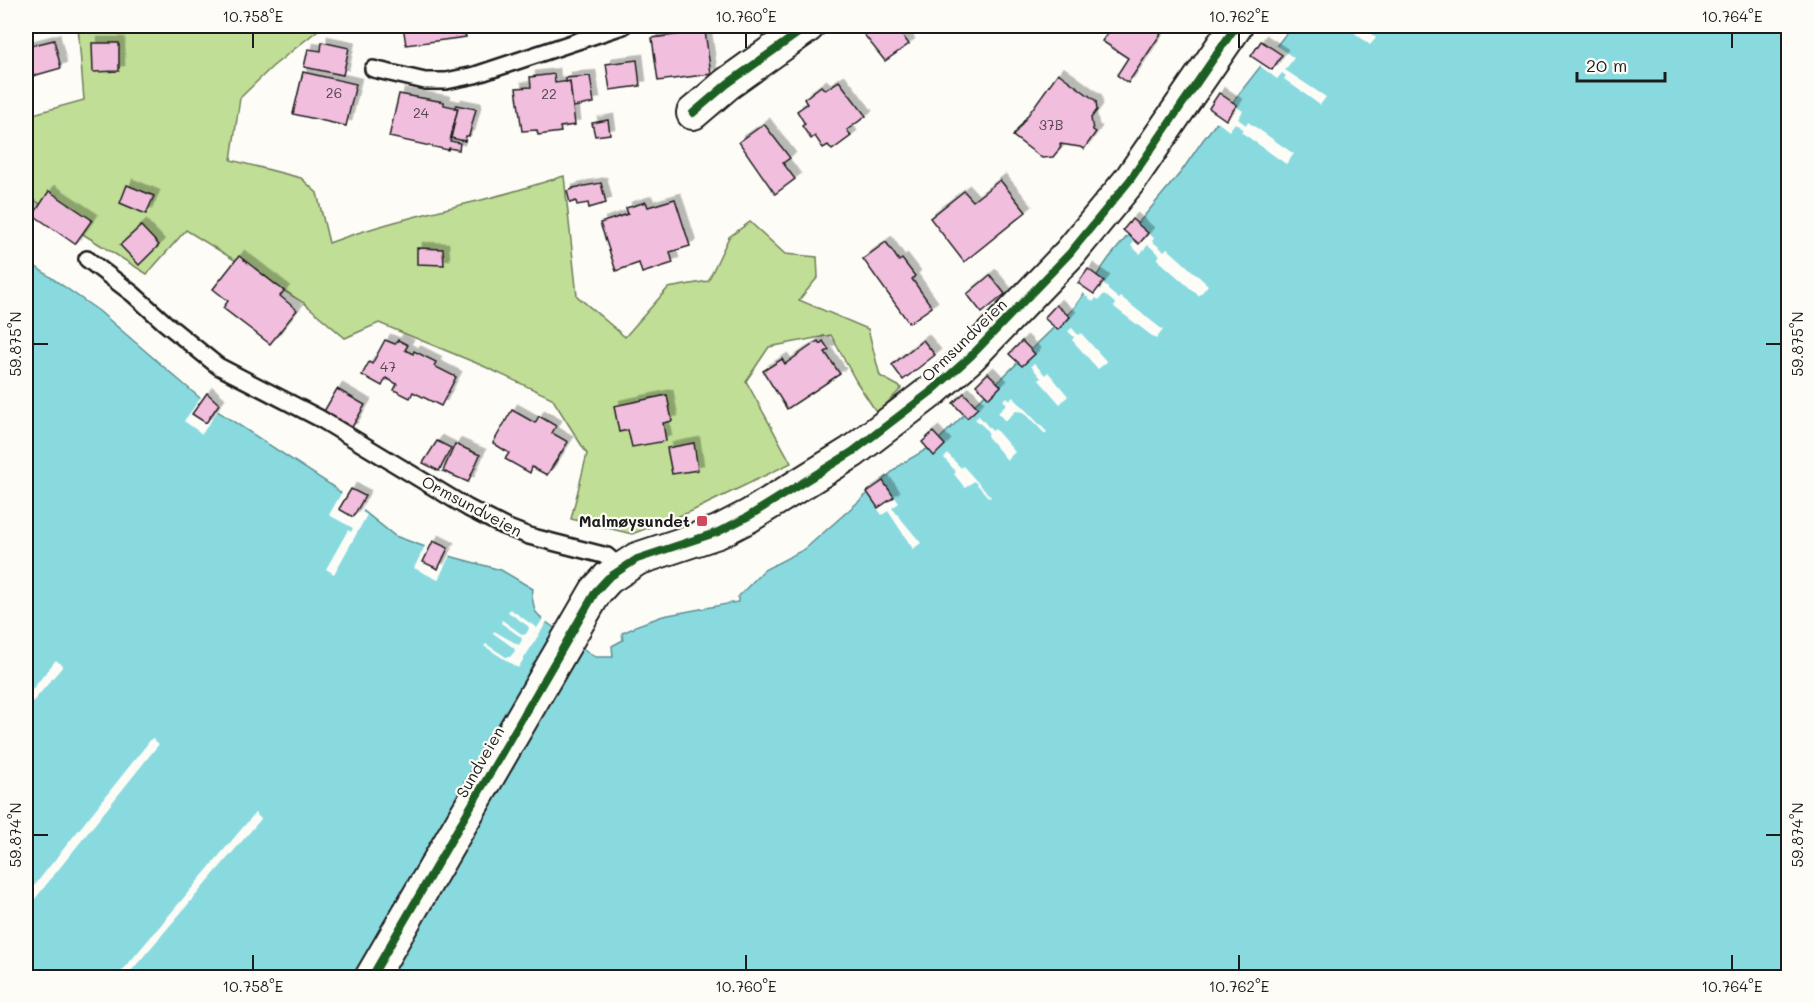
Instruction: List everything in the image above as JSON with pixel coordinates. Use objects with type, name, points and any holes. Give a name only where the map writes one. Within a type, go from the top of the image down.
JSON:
[{"type":"street","points":[[693,113],[727,84],[808,26]]},
{"type":"street","name":"Ormsundveien","points":[[621,568],[653,552],[718,532],[749,516],[852,452],[933,390],[971,356],[1070,253],[1130,180],[1236,26]]},
{"type":"street","name":"Sundveien","points":[[371,978],[578,620],[596,591],[621,568]]},
{"type":"lane","points":[[373,69],[424,81],[446,81],[475,75],[623,26]]},
{"type":"lane","name":"Ormsundveien","points":[[87,259],[133,294],[218,366],[319,418],[468,508],[503,526],[529,536],[607,556],[621,568]]},
{"type":"green space","points":[[78,26],[323,26],[272,67],[240,98],[231,160],[301,178],[317,193],[329,243],[390,223],[502,195],[564,176],[577,296],[625,337],[668,288],[708,281],[729,237],[750,222],[785,254],[817,257],[818,277],[799,300],[868,329],[880,376],[902,388],[877,413],[856,381],[831,335],[769,347],[746,381],[791,463],[692,511],[632,534],[571,519],[587,454],[552,398],[481,365],[379,323],[345,338],[304,303],[186,230],[147,274],[86,236],[26,194],[26,116],[84,100]]},
{"type":"water","points":[[1292,26],[1788,26],[1788,977],[26,977],[26,260],[99,311],[208,405],[331,485],[395,536],[453,557],[501,570],[533,589],[535,611],[542,619],[595,657],[613,657],[612,646],[623,640],[622,633],[635,626],[663,616],[738,602],[738,597],[764,570],[805,549],[901,464],[932,446],[1074,308],[1109,258],[1181,172],[1203,140]]},
{"type":"pier","points":[[1346,26],[1361,26],[1376,38],[1370,45]]},
{"type":"pier","points":[[1276,45],[1294,58],[1285,70],[1326,97],[1320,105],[1284,79],[1286,76],[1282,73],[1277,79],[1260,66]]},
{"type":"pier","points":[[1229,102],[1243,111],[1238,119],[1246,125],[1248,122],[1294,154],[1286,164],[1241,132],[1243,129],[1235,123],[1229,131],[1215,120]]},
{"type":"pier","points":[[1135,222],[1154,238],[1152,241],[1164,251],[1167,248],[1208,285],[1199,296],[1157,259],[1160,255],[1148,245],[1140,254],[1131,246],[1135,240],[1126,233]]},
{"type":"pier","points":[[1094,274],[1104,281],[1102,283],[1119,299],[1121,297],[1163,330],[1156,339],[1114,307],[1116,304],[1104,294],[1099,300],[1096,298],[1093,302],[1082,292]]},
{"type":"pier","points":[[1072,328],[1078,335],[1081,333],[1107,362],[1098,369],[1072,340],[1074,337],[1068,331]]},
{"type":"pier","points":[[1034,363],[1045,375],[1048,372],[1068,396],[1060,404],[1039,380],[1041,378],[1031,366]]},
{"type":"pier","points":[[202,396],[219,409],[202,434],[184,421]]},
{"type":"pier","points":[[1007,397],[1010,400],[1013,397],[1047,432],[1045,434],[1024,412],[1016,411],[1005,421],[998,413],[1007,404],[1003,400]]},
{"type":"pier","points":[[979,416],[992,431],[995,429],[1015,452],[1007,460],[987,436],[989,434],[985,428],[975,419]]},
{"type":"pier","points":[[948,454],[961,468],[963,466],[991,497],[989,498],[974,481],[965,488],[954,474],[956,472],[944,458]]},
{"type":"pier","points":[[883,480],[899,503],[892,508],[921,543],[913,549],[888,511],[882,515],[866,492]]},
{"type":"pier","points":[[343,490],[365,508],[362,512],[367,515],[334,574],[326,569],[348,530],[351,532],[353,528],[329,515]]},
{"type":"pier","points":[[426,544],[451,553],[438,580],[414,568]]},
{"type":"pier","points":[[510,609],[537,628],[544,617],[548,620],[518,668],[484,646],[486,644],[506,657],[510,657],[515,651],[493,633],[494,631],[519,645],[521,637],[501,623],[502,620],[523,635],[529,629],[508,612]]},
{"type":"pier","points":[[56,660],[63,666],[26,710],[26,697]]},
{"type":"pier","points":[[152,738],[159,744],[26,910],[26,896]]},
{"type":"pier","points":[[255,813],[261,819],[126,977],[117,977]]},
{"type":"building","points":[[403,26],[464,26],[466,37],[406,45]]},
{"type":"building","points":[[870,26],[895,26],[909,44],[885,61],[862,32]]},
{"type":"building","points":[[1113,26],[1166,26],[1128,83],[1117,75],[1128,58],[1102,41]]},
{"type":"building","points":[[705,31],[711,74],[658,81],[652,38]]},
{"type":"building","points":[[54,40],[61,68],[26,78],[26,47]]},
{"type":"building","points":[[1261,41],[1282,55],[1272,70],[1251,56]]},
{"type":"building","points":[[322,42],[349,48],[343,75],[304,67],[308,49],[321,51]]},
{"type":"building","points":[[92,43],[119,43],[119,71],[93,72]]},
{"type":"building","points":[[637,60],[640,86],[610,90],[606,64]]},
{"type":"building","points":[[303,72],[356,84],[346,126],[293,114]]},
{"type":"building","points":[[1058,73],[1096,101],[1097,110],[1091,118],[1093,130],[1096,132],[1084,149],[1060,144],[1061,147],[1053,157],[1042,158],[1013,136]]},
{"type":"building","points":[[554,74],[555,83],[570,81],[575,125],[560,127],[561,132],[538,135],[537,130],[522,131],[516,88],[531,87],[530,77]]},
{"type":"building","points":[[590,76],[594,103],[573,107],[570,81],[566,82],[566,78]]},
{"type":"building","points":[[839,81],[866,116],[847,130],[851,136],[832,150],[828,145],[823,148],[815,136],[811,139],[802,126],[805,124],[797,111],[807,104],[804,99],[821,86],[825,90]]},
{"type":"building","points":[[1219,93],[1237,105],[1226,120],[1209,108]]},
{"type":"building","points":[[399,94],[444,102],[444,105],[458,108],[450,141],[460,143],[459,150],[449,148],[448,150],[389,137]]},
{"type":"building","points":[[456,105],[476,109],[469,136],[466,136],[465,141],[451,138],[458,108],[455,108]]},
{"type":"building","points":[[608,120],[610,134],[595,136],[592,123]]},
{"type":"building","points":[[764,124],[790,158],[783,163],[795,179],[775,194],[739,142]]},
{"type":"building","points":[[1000,180],[1026,212],[964,262],[930,218],[964,191],[973,201]]},
{"type":"building","points":[[601,183],[606,203],[589,208],[588,203],[577,205],[576,201],[570,203],[567,191]]},
{"type":"building","points":[[127,185],[154,196],[146,214],[120,203]]},
{"type":"building","points":[[49,191],[92,220],[75,244],[36,217],[33,222],[26,218],[31,208],[36,211]]},
{"type":"building","points":[[675,199],[690,246],[670,252],[673,263],[642,273],[639,263],[616,271],[600,223],[628,214],[626,208],[646,202],[648,207]]},
{"type":"building","points":[[1132,219],[1148,233],[1139,244],[1123,230]]},
{"type":"building","points":[[141,226],[159,245],[139,265],[120,245]]},
{"type":"building","points":[[886,242],[899,261],[902,259],[915,276],[912,279],[932,307],[909,323],[863,259]]},
{"type":"building","points":[[417,248],[443,249],[444,265],[417,264]]},
{"type":"building","points":[[239,256],[284,291],[280,296],[297,310],[270,344],[223,308],[228,301],[213,289]]},
{"type":"building","points":[[1088,269],[1104,281],[1094,294],[1078,283]]},
{"type":"building","points":[[990,275],[1005,294],[982,313],[967,294]]},
{"type":"building","points":[[1056,305],[1070,317],[1058,330],[1044,318]]},
{"type":"building","points":[[385,340],[395,344],[398,340],[408,345],[405,350],[413,354],[414,351],[436,362],[434,366],[456,377],[441,406],[413,392],[410,398],[394,390],[397,384],[386,378],[382,386],[362,375],[369,362],[372,364]]},
{"type":"building","points":[[923,340],[935,355],[903,380],[892,365]]},
{"type":"building","points":[[818,341],[820,344],[823,341],[829,350],[825,352],[840,374],[787,409],[763,371],[782,359],[785,364]]},
{"type":"building","points":[[1022,341],[1035,354],[1022,366],[1009,354]]},
{"type":"building","points":[[988,373],[1001,386],[989,398],[976,385]]},
{"type":"building","points":[[337,389],[365,405],[351,429],[323,413]]},
{"type":"building","points":[[207,393],[219,404],[206,423],[192,414]]},
{"type":"building","points":[[964,393],[978,408],[967,418],[953,403]]},
{"type":"building","points":[[667,395],[672,421],[663,423],[666,441],[632,447],[628,430],[619,432],[614,406]]},
{"type":"building","points":[[512,410],[535,423],[539,416],[556,426],[552,433],[568,442],[547,475],[532,467],[530,473],[505,459],[509,453],[493,443]]},
{"type":"building","points":[[933,432],[945,445],[934,456],[922,442]]},
{"type":"building","points":[[437,441],[451,448],[439,471],[423,463]]},
{"type":"building","points":[[694,443],[698,470],[672,474],[667,448]]},
{"type":"building","points":[[455,444],[480,455],[468,482],[443,471]]},
{"type":"building","points":[[883,481],[894,497],[878,508],[867,492]]},
{"type":"building","points":[[351,489],[365,496],[353,517],[339,509]]},
{"type":"building","points":[[433,541],[448,548],[438,569],[423,562]]},
{"type":"cycle path","points":[[693,113],[727,84],[808,26]]},
{"type":"cycle path","points":[[371,978],[596,591],[608,578],[637,559],[718,532],[749,516],[852,452],[933,390],[971,356],[1070,253],[1130,180],[1236,26]]},
{"type":"place","name":"Malmøysundet","points":[[702,521]]}]
